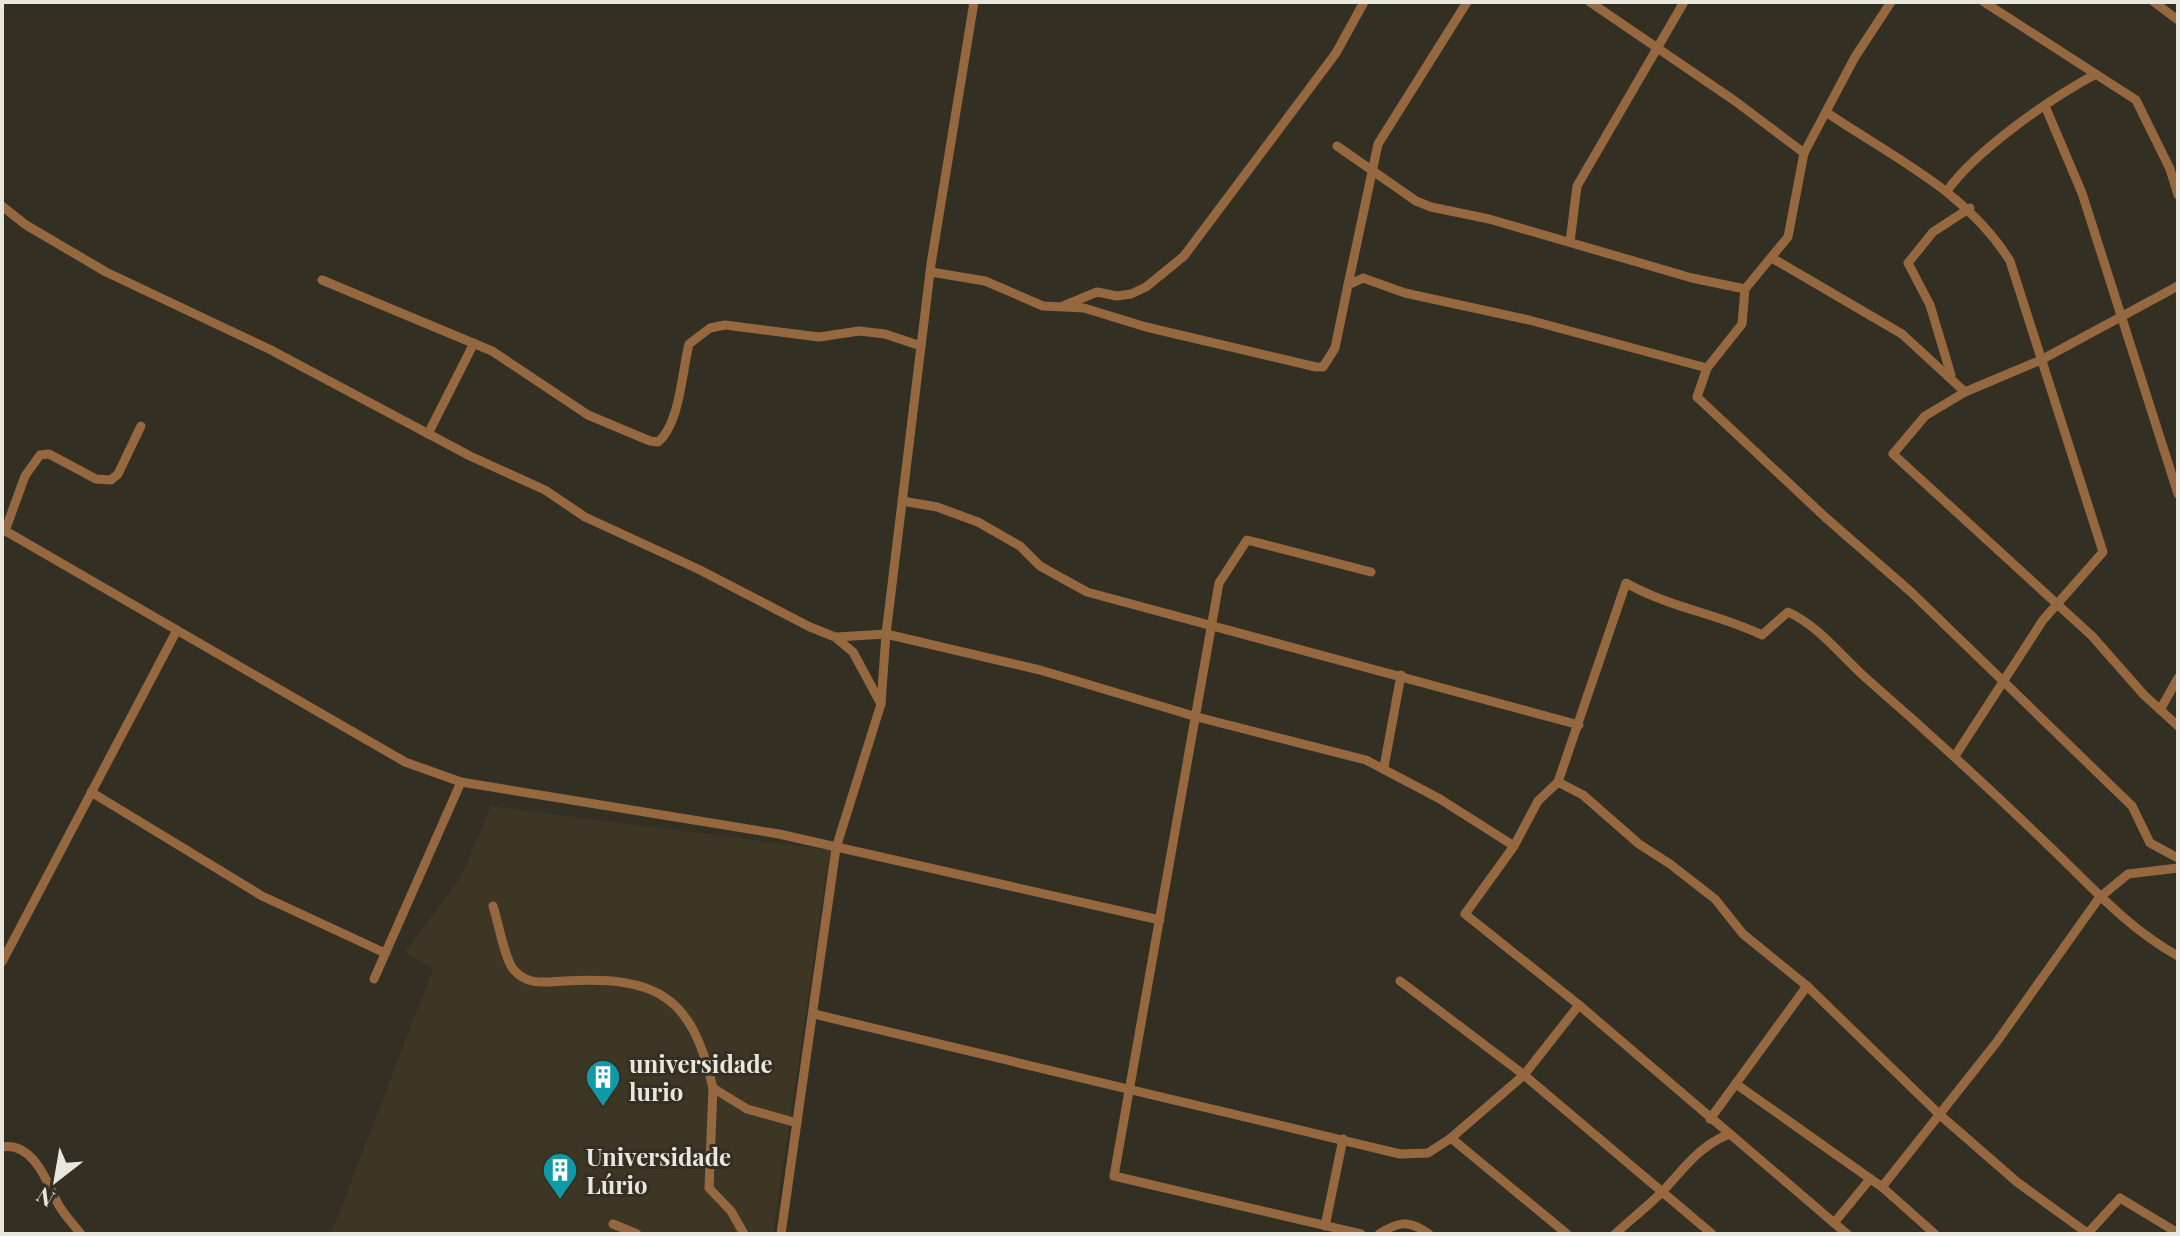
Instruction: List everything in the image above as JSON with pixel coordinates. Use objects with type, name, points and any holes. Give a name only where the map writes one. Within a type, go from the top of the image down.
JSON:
[{"type":"street","points":[[781,1234],[836,848],[881,704],[886,634],[921,346],[974,2]]},
{"type":"street","points":[[1058,308],[1097,292],[1117,296],[1131,294],[1146,287],[1184,256],[1336,53],[1364,2]]},
{"type":"street","points":[[931,272],[985,281],[1058,308],[1084,308],[1146,327],[1323,367],[1335,348],[1378,144],[1467,2]]},
{"type":"street","points":[[1590,2],[1804,153]]},
{"type":"street","points":[[1570,242],[1577,186],[1684,2]]},
{"type":"street","points":[[1891,2],[1855,57],[1804,153],[1788,237],[1745,289],[1742,324],[1707,368],[1697,397],[1846,537],[1911,592],[2132,806],[2150,843],[2178,858]]},
{"type":"street","points":[[1984,2],[2136,100],[2170,169],[2178,195]]},
{"type":"street","points":[[2154,2],[2178,20]]},
{"type":"street","points":[[1947,191],[1972,160],[2045,106],[2096,74]]},
{"type":"street","points":[[2045,106],[2082,193],[2178,494]]},
{"type":"street","points":[[1826,112],[1970,208],[2010,261],[2103,552],[2094,566],[2057,603],[1955,756]]},
{"type":"street","points":[[1337,146],[1416,201],[1431,207],[1745,289]]},
{"type":"street","points":[[2,206],[26,225],[106,272],[269,349],[428,434],[545,490],[585,517],[835,637],[853,652],[881,704]]},
{"type":"street","points":[[1953,381],[1930,305],[1908,263],[1933,232],[1970,208]]},
{"type":"street","points":[[1772,258],[1902,334],[1965,392]]},
{"type":"street","points":[[1348,285],[1363,278],[1405,293],[1529,320],[1707,368]]},
{"type":"street","points":[[322,280],[474,343],[588,415],[658,442],[666,436],[680,394],[689,344],[710,328],[748,326],[819,337],[859,331],[885,334],[921,346]]},
{"type":"street","points":[[2178,286],[2122,313],[2041,360],[1965,392],[1925,416],[1893,454],[2057,603],[2178,726]]},
{"type":"street","points":[[428,434],[474,343]]},
{"type":"street","points":[[141,426],[118,474],[111,480],[96,479],[49,454],[40,455],[25,476],[4,530],[405,762],[461,782],[732,825],[1160,920]]},
{"type":"street","points":[[902,501],[937,507],[978,522],[1020,546],[1040,566],[1087,592],[1579,725]]},
{"type":"street","points":[[1361,1234],[1114,1176],[1127,1086],[1160,920],[1219,583],[1247,540],[1371,572]]},
{"type":"street","points":[[1847,1234],[1727,1135],[1579,1005],[1465,914],[1514,846],[1538,801],[1558,782],[1626,583],[1664,604],[1737,622],[1762,635],[1788,612],[1796,615],[1815,628],[1839,654],[1955,756],[2079,874],[2099,898],[2147,937],[2178,956]]},
{"type":"street","points":[[2,962],[177,630]]},
{"type":"street","points":[[835,637],[886,634],[1119,691],[1197,717],[1384,767],[1514,846]]},
{"type":"street","points":[[1384,767],[1401,675]]},
{"type":"street","points":[[2160,710],[2178,678]]},
{"type":"street","points":[[374,979],[461,782]]},
{"type":"street","points":[[1558,782],[1583,795],[1639,844],[1715,899],[1743,934],[1807,986],[1940,1115],[2017,1182],[2087,1234],[2120,1198],[2178,1233]]},
{"type":"street","points":[[91,792],[262,896],[385,953]]},
{"type":"street","points":[[1882,1187],[1940,1115],[2099,898],[2128,874],[2178,868]]},
{"type":"street","points":[[493,906],[511,969],[531,983],[619,982],[655,992],[676,1002],[705,1051],[713,1088],[709,1188],[731,1211],[744,1234]]},
{"type":"street","points":[[1400,981],[1524,1075],[1712,1234]]},
{"type":"street","points":[[1710,1119],[1807,986]]},
{"type":"street","points":[[814,1014],[1127,1086],[1400,1154],[1417,1154],[1428,1153],[1451,1138],[1524,1075],[1579,1005]]},
{"type":"street","points":[[1736,1084],[1882,1187],[1935,1234]]},
{"type":"street","points":[[713,1088],[747,1109],[797,1123]]},
{"type":"street","points":[[1615,1234],[1661,1192],[1689,1160],[1707,1145],[1727,1135]]},
{"type":"street","points":[[1451,1138],[1567,1234]]},
{"type":"street","points":[[1325,1226],[1343,1139]]},
{"type":"street","points":[[2,1147],[15,1148],[43,1169],[58,1204],[81,1234]]},
{"type":"street","points":[[1834,1223],[1870,1179]]},
{"type":"street","points":[[1379,1234],[1396,1223],[1407,1222],[1429,1234]]},
{"type":"street","points":[[613,1224],[637,1234]]},
{"type":"shaded area","name":"Universidade Lúrio","points":[[491,806],[830,850],[773,1234],[331,1234],[433,969],[405,952],[461,877]]},
{"type":"place","name":"universidade lurio","points":[[603,1108]]},
{"type":"place","name":"Universidade Lúrio","points":[[560,1201]]}]
